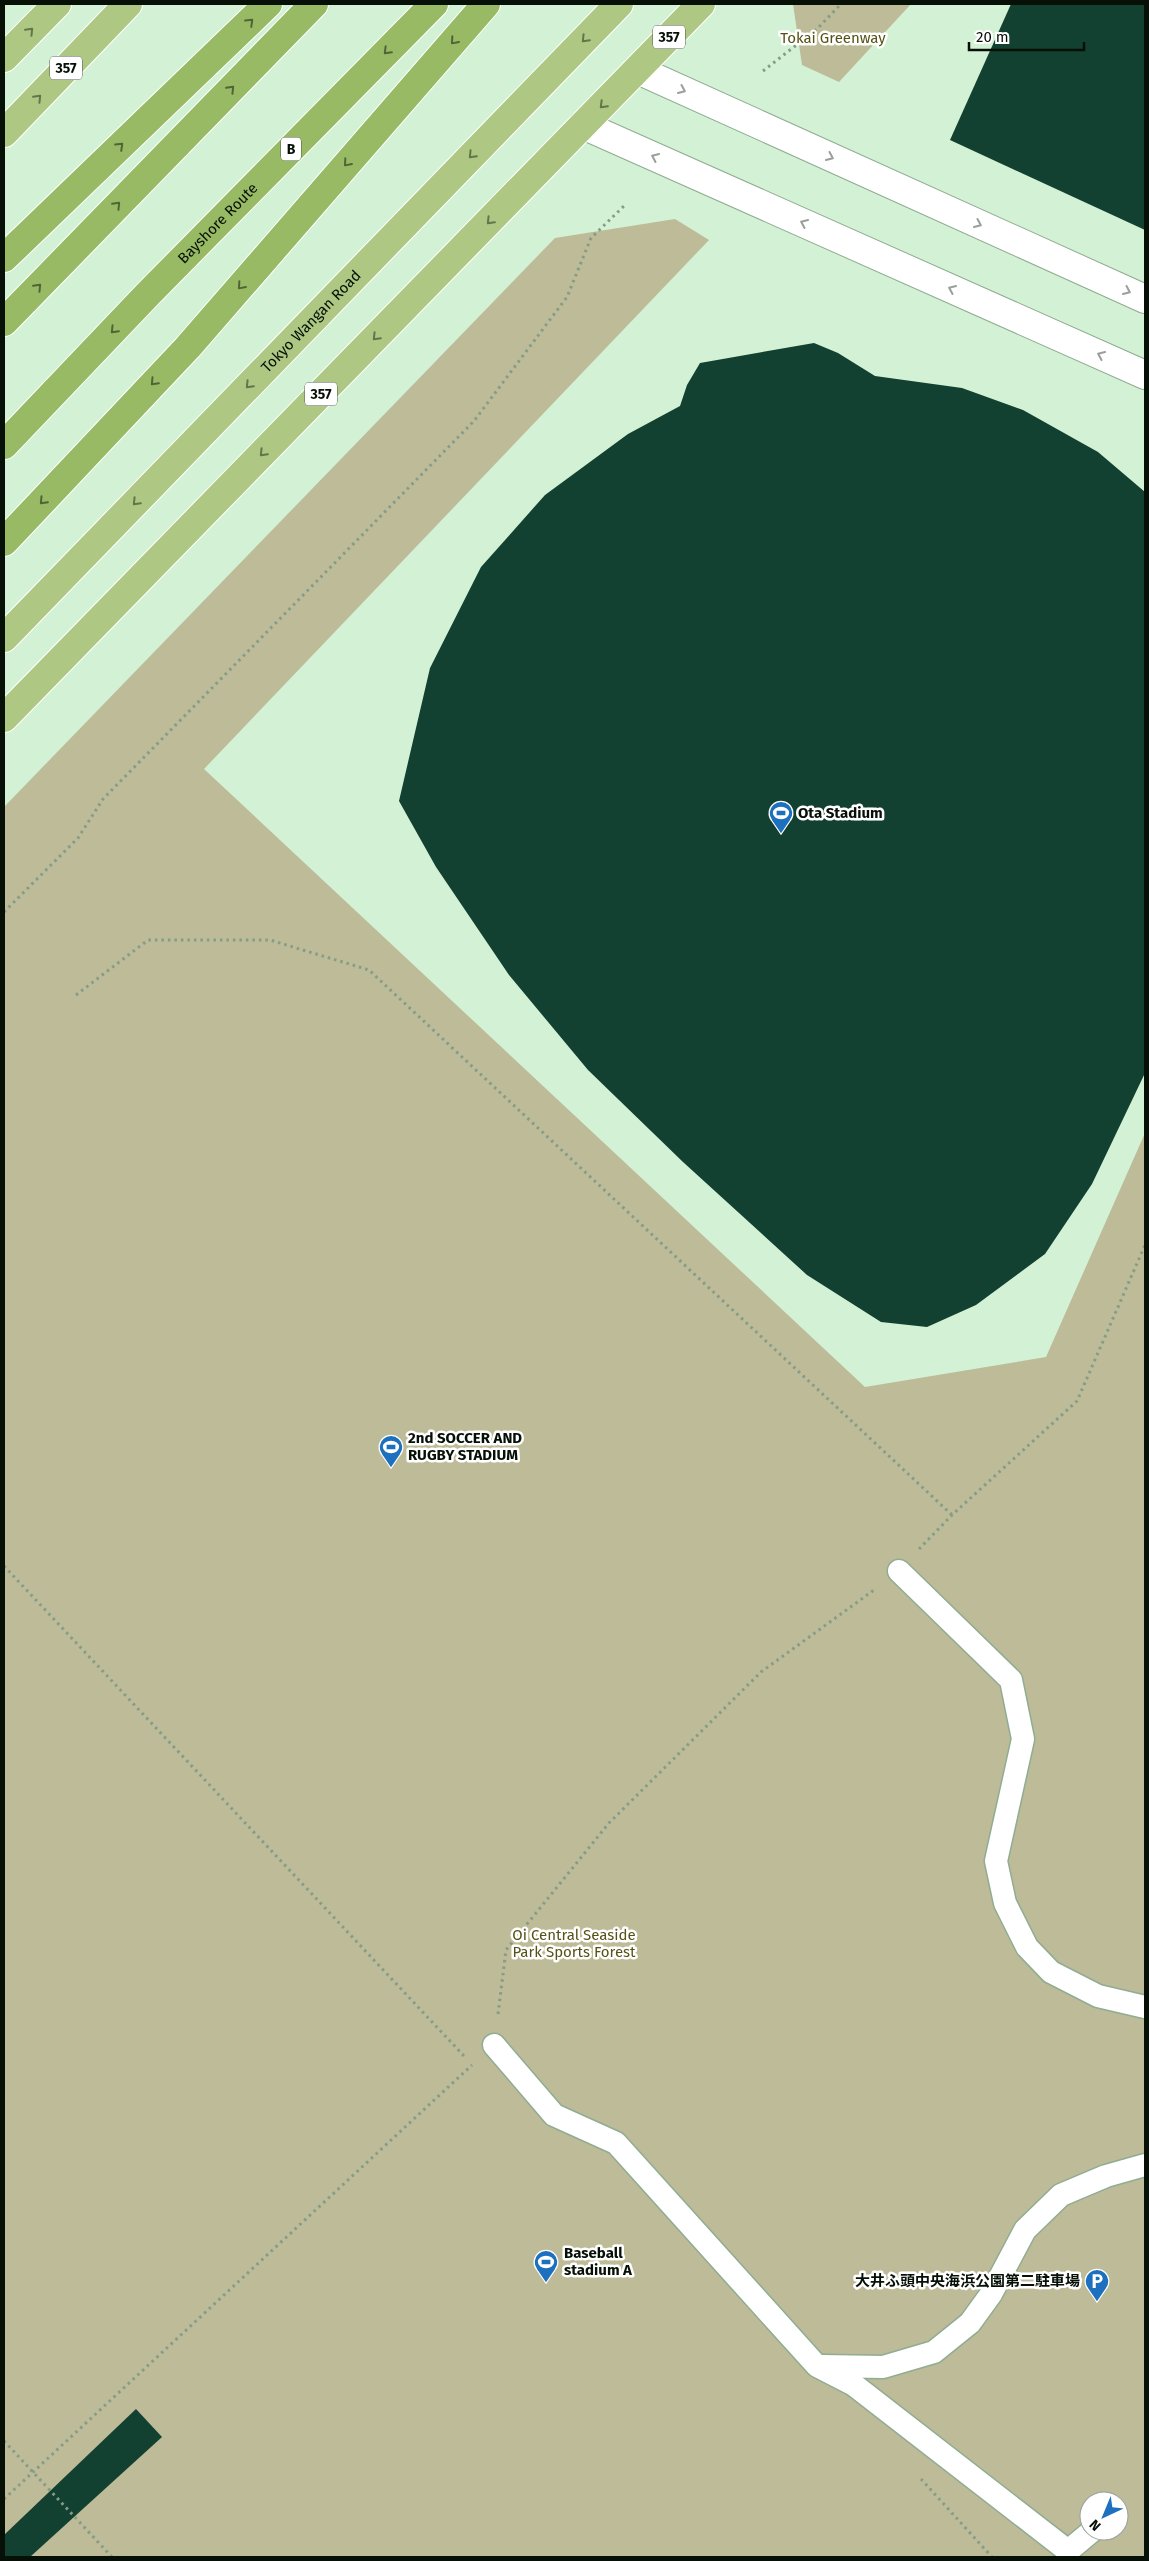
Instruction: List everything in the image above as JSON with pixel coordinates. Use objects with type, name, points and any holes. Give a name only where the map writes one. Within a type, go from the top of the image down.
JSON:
[{"type":"highway","points":[[4,58],[56,4]]},
{"type":"highway","name":"357","points":[[4,133],[128,4]]},
{"type":"highway","points":[[4,258],[268,4]]},
{"type":"highway","points":[[4,322],[314,4]]},
{"type":"highway","name":"Bayshore Route","points":[[4,445],[147,295],[434,4]]},
{"type":"highway","points":[[4,542],[188,347],[486,4]]},
{"type":"highway","name":"Tokyo Wangan Road","points":[[4,638],[619,4]]},
{"type":"highway","name":"357","points":[[4,718],[701,4]]},
{"type":"street","points":[[638,70],[1145,299]]},
{"type":"street","points":[[583,125],[1145,375]]},
{"type":"lane","points":[[898,1571],[1010,1680],[1023,1739],[996,1861],[1004,1902],[1027,1947],[1051,1972],[1098,1996],[1145,2007]]},
{"type":"lane","points":[[494,2045],[554,2115],[616,2143],[818,2366],[854,2385],[1068,2551],[1080,2541]]},
{"type":"lane","points":[[818,2366],[883,2367],[934,2352],[970,2323],[991,2294],[1025,2230],[1061,2195],[1106,2176],[1145,2165]]},
{"type":"path","points":[[763,71],[817,30],[841,4]]},
{"type":"path","points":[[4,912],[78,838],[103,799],[474,421],[567,297],[591,238],[624,206]]},
{"type":"path","points":[[76,995],[148,940],[270,940],[369,970],[952,1515]]},
{"type":"path","points":[[4,2499],[494,2045],[506,1950],[609,1823],[761,1672],[898,1571],[952,1515],[1077,1401],[1145,1245]]},
{"type":"path","points":[[4,1566],[472,2065]]},
{"type":"path","points":[[4,2442],[112,2557]]},
{"type":"green space","name":"Tokai Greenway","points":[[793,4],[911,4],[839,82],[802,65]]},
{"type":"green space","name":"Oi Central Seaside Park Sports Forest","points":[[675,219],[709,240],[204,769],[865,1387],[1046,1357],[1145,1133],[1145,2557],[4,2557],[4,807],[555,238]]},
{"type":"building","points":[[1011,4],[1145,4],[1145,230],[950,140]]},
{"type":"building","name":"Ota Stadium","points":[[814,343],[838,353],[875,376],[962,388],[1023,410],[1098,452],[1145,492],[1145,1073],[1092,1184],[1045,1254],[976,1305],[927,1327],[881,1322],[807,1275],[683,1162],[588,1070],[509,975],[436,867],[399,801],[430,668],[481,567],[545,495],[628,434],[680,406],[687,385],[700,363]]},
{"type":"building","points":[[136,2409],[162,2437],[30,2557],[4,2557],[4,2535]]},
{"type":"place","name":"Ota Stadium","points":[[781,834]]},
{"type":"place","name":"2nd SOCCER AND RUGBY STADIUM","points":[[391,1468]]},
{"type":"place","name":"Baseball stadium A","points":[[546,2283]]},
{"type":"place","name":"大井ふ頭中央海浜公園第二駐車場","points":[[1097,2302]]}]
